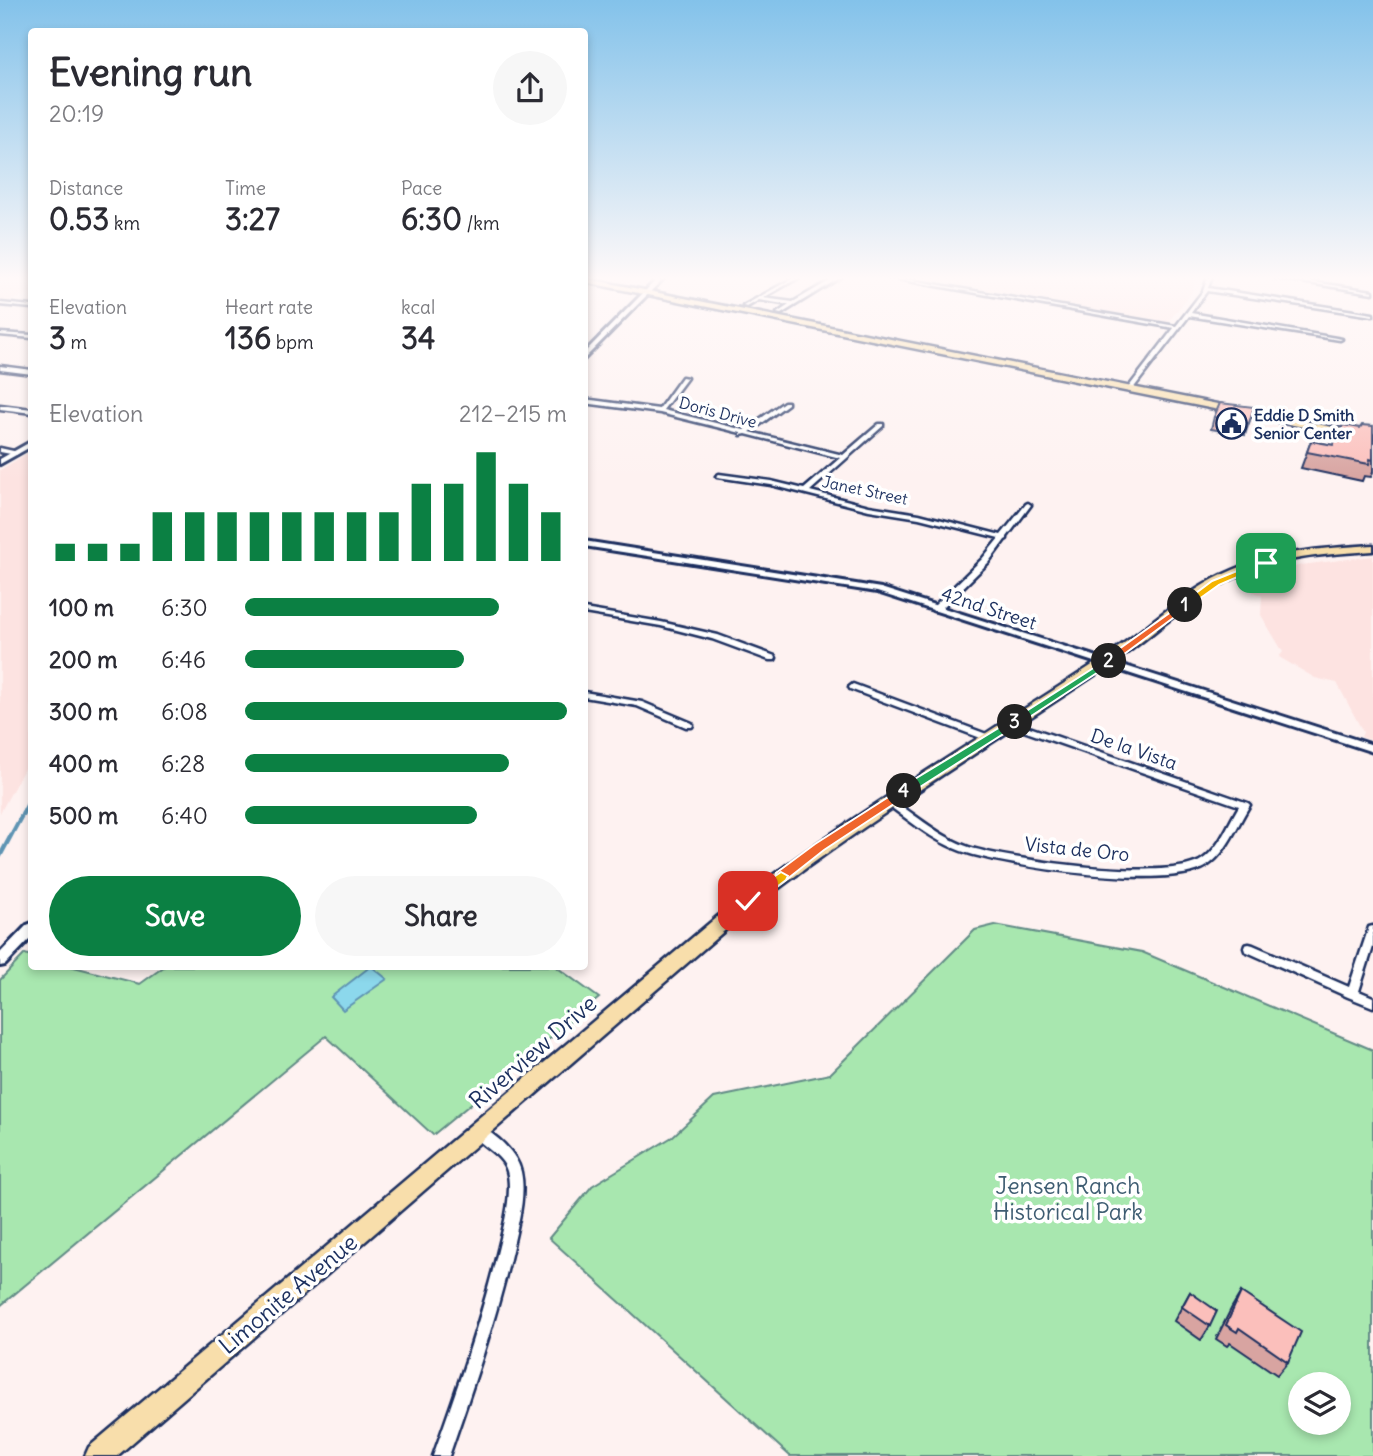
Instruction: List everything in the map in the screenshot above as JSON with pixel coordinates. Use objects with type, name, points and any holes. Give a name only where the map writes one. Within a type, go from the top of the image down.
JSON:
[{"type":"main road","points":[[926,345],[1373,430]]},
{"type":"main road","points":[[934,345],[1373,438]]},
{"type":"main road","name":"Riverview Drive","points":[[478,1132],[748,901],[820,847],[1105,663],[1215,583],[1234,573],[1296,556],[1373,548]]},
{"type":"main road","name":"Limonite Avenue","points":[[97,1456],[478,1132]]},
{"type":"street","points":[[1133,386],[1162,345]]},
{"type":"street","points":[[0,368],[28,372]]},
{"type":"street","points":[[660,411],[684,378]]},
{"type":"street","name":"Doris Drive","points":[[588,402],[660,411],[843,457]]},
{"type":"street","points":[[743,433],[786,403]]},
{"type":"street","points":[[0,407],[28,410]]},
{"type":"street","points":[[806,491],[881,425]]},
{"type":"street","points":[[0,462],[28,446]]},
{"type":"street","points":[[0,450],[16,453]]},
{"type":"street","name":"Janet Street","points":[[719,476],[806,491],[1005,538]]},
{"type":"street","points":[[936,609],[957,586],[974,574],[1005,538],[1028,505]]},
{"type":"street","name":"42nd Street","points":[[588,544],[855,585],[1373,749]]},
{"type":"street","points":[[588,612],[661,624],[715,637],[772,658]]},
{"type":"street","points":[[853,687],[989,738]]},
{"type":"street","points":[[588,695],[639,704],[689,725]]},
{"type":"street","name":"De la Vista","points":[[1012,724],[1245,805]]},
{"type":"street","name":"Vista de Oro","points":[[888,801],[964,849],[993,858],[1097,870],[1170,874],[1198,867],[1217,854],[1245,805]]},
{"type":"street","points":[[1352,994],[1373,930]]},
{"type":"street","points":[[0,961],[28,932]]},
{"type":"street","points":[[1249,948],[1373,1002]]},
{"type":"street","name":"Riverview Drive","points":[[441,1456],[470,1373],[512,1217],[514,1171],[502,1152],[478,1132]]},
{"type":"shaded area","points":[[28,453],[28,762],[0,813],[0,470]]},
{"type":"shaded area","points":[[1373,556],[1373,741],[1361,737],[1363,732],[1337,683],[1315,678],[1279,657],[1283,652],[1261,615],[1262,596],[1239,584],[1301,565]]},
{"type":"green space","name":"Jensen Ranch Historical Park","points":[[995,925],[1142,952],[1373,1050],[1373,1456],[790,1456],[549,1238],[592,1186],[672,1137],[714,1098],[830,1074],[975,930]]},
{"type":"green space","points":[[25,954],[28,955],[28,970],[86,970],[140,984],[159,970],[560,970],[599,998],[433,1135],[326,1036],[0,1306],[0,980]]},
{"type":"water","points":[[366,970],[376,970],[387,979],[343,1010],[331,997]]},
{"type":"building","points":[[1220,403],[1254,407],[1249,423],[1214,417]]},
{"type":"building","points":[[1343,425],[1360,428],[1362,425],[1373,426],[1373,460],[1370,459],[1369,464],[1307,452],[1311,441],[1333,445]]},
{"type":"building","points":[[1190,1292],[1217,1311],[1210,1326],[1182,1307]]},
{"type":"building","points":[[1241,1292],[1301,1332],[1288,1362],[1239,1328],[1237,1332],[1226,1325]]},
{"type":"waterway","points":[[0,856],[28,804]]},
{"type":"place","name":"Eddie D Smith Senior Center","points":[[1231,424]]},
{"type":"route","points":[[748,901],[888,801],[1105,663],[1215,583],[1234,573],[1266,563]]}]
